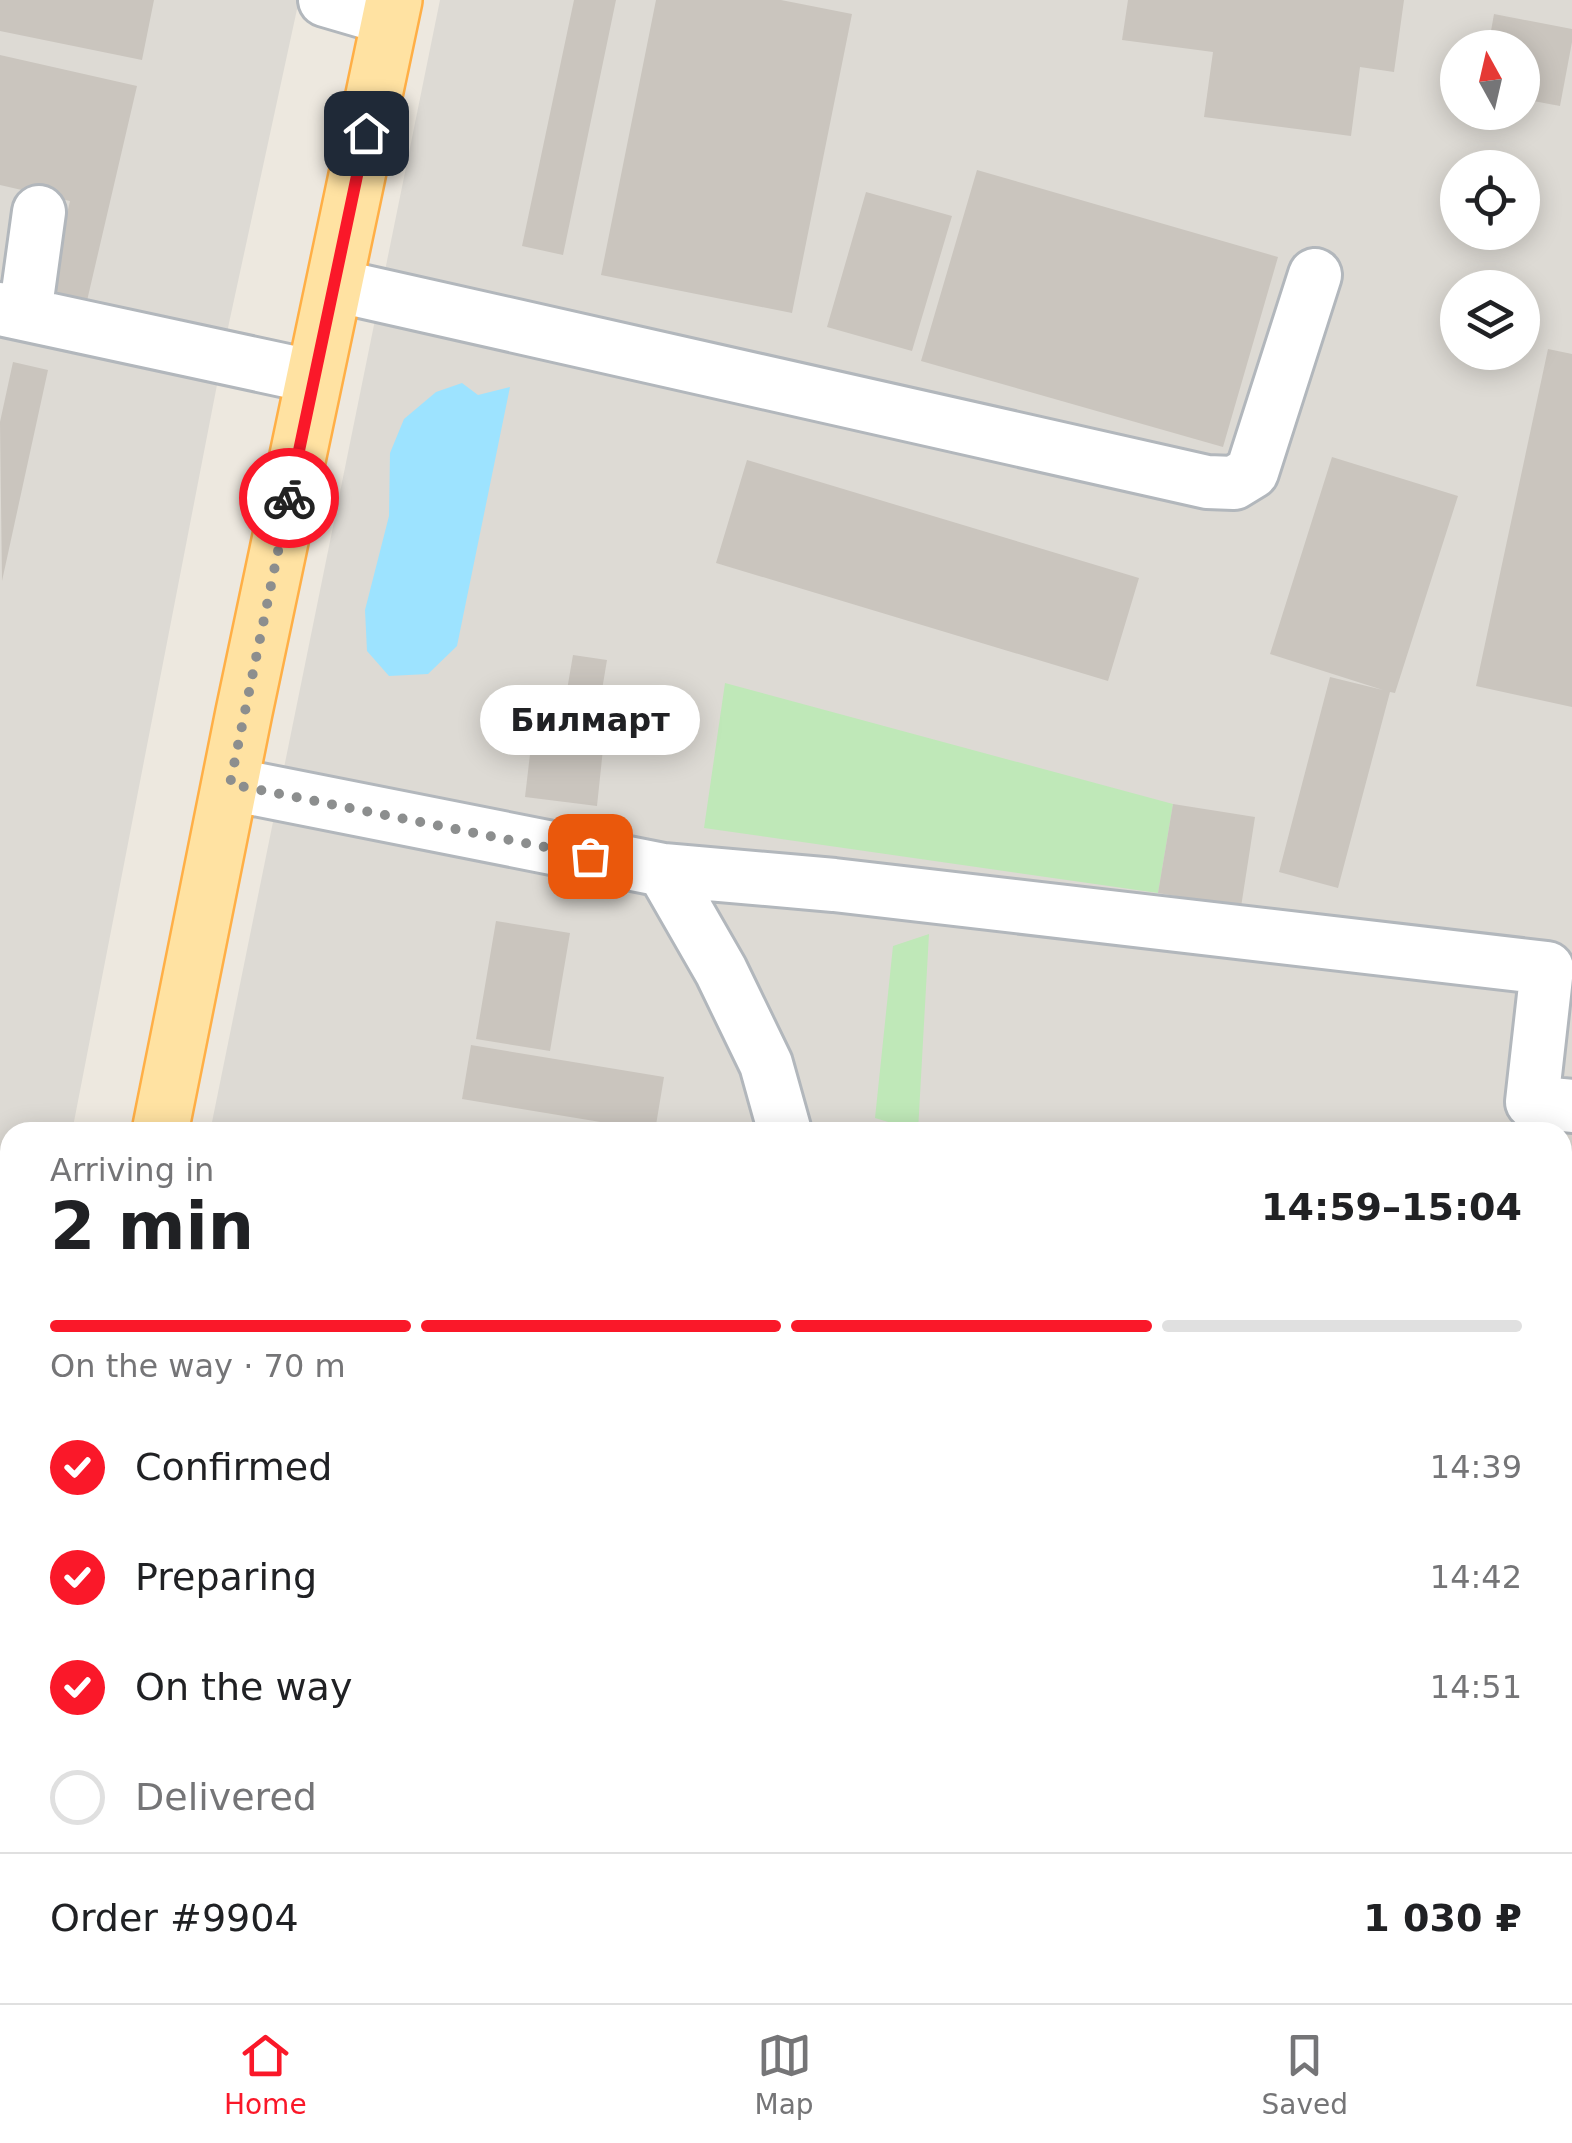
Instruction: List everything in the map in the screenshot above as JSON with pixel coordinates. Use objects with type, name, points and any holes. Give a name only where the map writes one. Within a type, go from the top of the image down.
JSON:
[{"type":"main road","points":[[162,1122],[392,9]]},
{"type":"street","points":[[325,0],[392,9]]},
{"type":"street","points":[[39,212],[13,312],[315,377]]},
{"type":"street","points":[[334,285],[1207,482],[1234,482],[1252,472],[1315,276]]},
{"type":"street","points":[[230,784],[662,870],[834,885],[1547,968],[1532,1102],[1572,1106]]},
{"type":"street","points":[[662,870],[721,970],[766,1064],[782,1122]]},
{"type":"shaded area","points":[[0,0],[299,0],[229,323],[74,1122],[0,1122]]},
{"type":"shaded area","points":[[440,0],[1572,0],[1572,1122],[212,1122]]},
{"type":"green space","points":[[725,683],[1173,804],[1158,893],[704,828]]},
{"type":"green space","points":[[929,934],[919,1122],[875,1118],[893,946]]},
{"type":"water","points":[[462,383],[478,395],[510,387],[457,646],[428,674],[389,676],[367,651],[365,610],[389,516],[390,453],[404,419],[436,392]]},
{"type":"building","points":[[0,0],[154,0],[142,60],[0,31]]},
{"type":"building","points":[[574,0],[616,0],[563,255],[522,246]]},
{"type":"building","points":[[656,0],[781,0],[852,14],[792,313],[601,275]]},
{"type":"building","points":[[1128,0],[1404,0],[1394,72],[1360,67],[1351,136],[1204,117],[1213,52],[1122,40]]},
{"type":"building","points":[[1494,14],[1572,29],[1560,106],[1540,102],[1540,30],[1491,30]]},
{"type":"building","points":[[0,55],[137,86],[83,318],[45,309],[70,201],[0,185]]},
{"type":"building","points":[[977,170],[1278,257],[1223,447],[921,361]]},
{"type":"building","points":[[866,192],[952,216],[912,351],[827,327]]},
{"type":"building","points":[[1548,349],[1572,354],[1572,707],[1476,686]]},
{"type":"building","points":[[13,362],[48,370],[2,581],[0,422]]},
{"type":"building","points":[[1332,457],[1458,496],[1395,693],[1390,692],[1338,888],[1279,872],[1330,677],[1383,690],[1270,654]]},
{"type":"building","points":[[747,460],[1139,578],[1108,681],[716,563]]},
{"type":"building","points":[[573,655],[607,660],[601,696],[567,690]]},
{"type":"building","points":[[536,703],[607,711],[597,806],[525,797]]},
{"type":"building","points":[[1173,804],[1255,817],[1241,907],[1158,893]]},
{"type":"building","points":[[496,921],[570,933],[550,1051],[476,1039]]},
{"type":"building","points":[[471,1045],[664,1077],[656,1122],[601,1122],[462,1099]]},
{"type":"way so far","points":[[289,498],[230,784],[590,856]]},
{"type":"place","name":"Билмарт","points":[[590,856]]},
{"type":"route","points":[[289,498],[366,133]]}]
